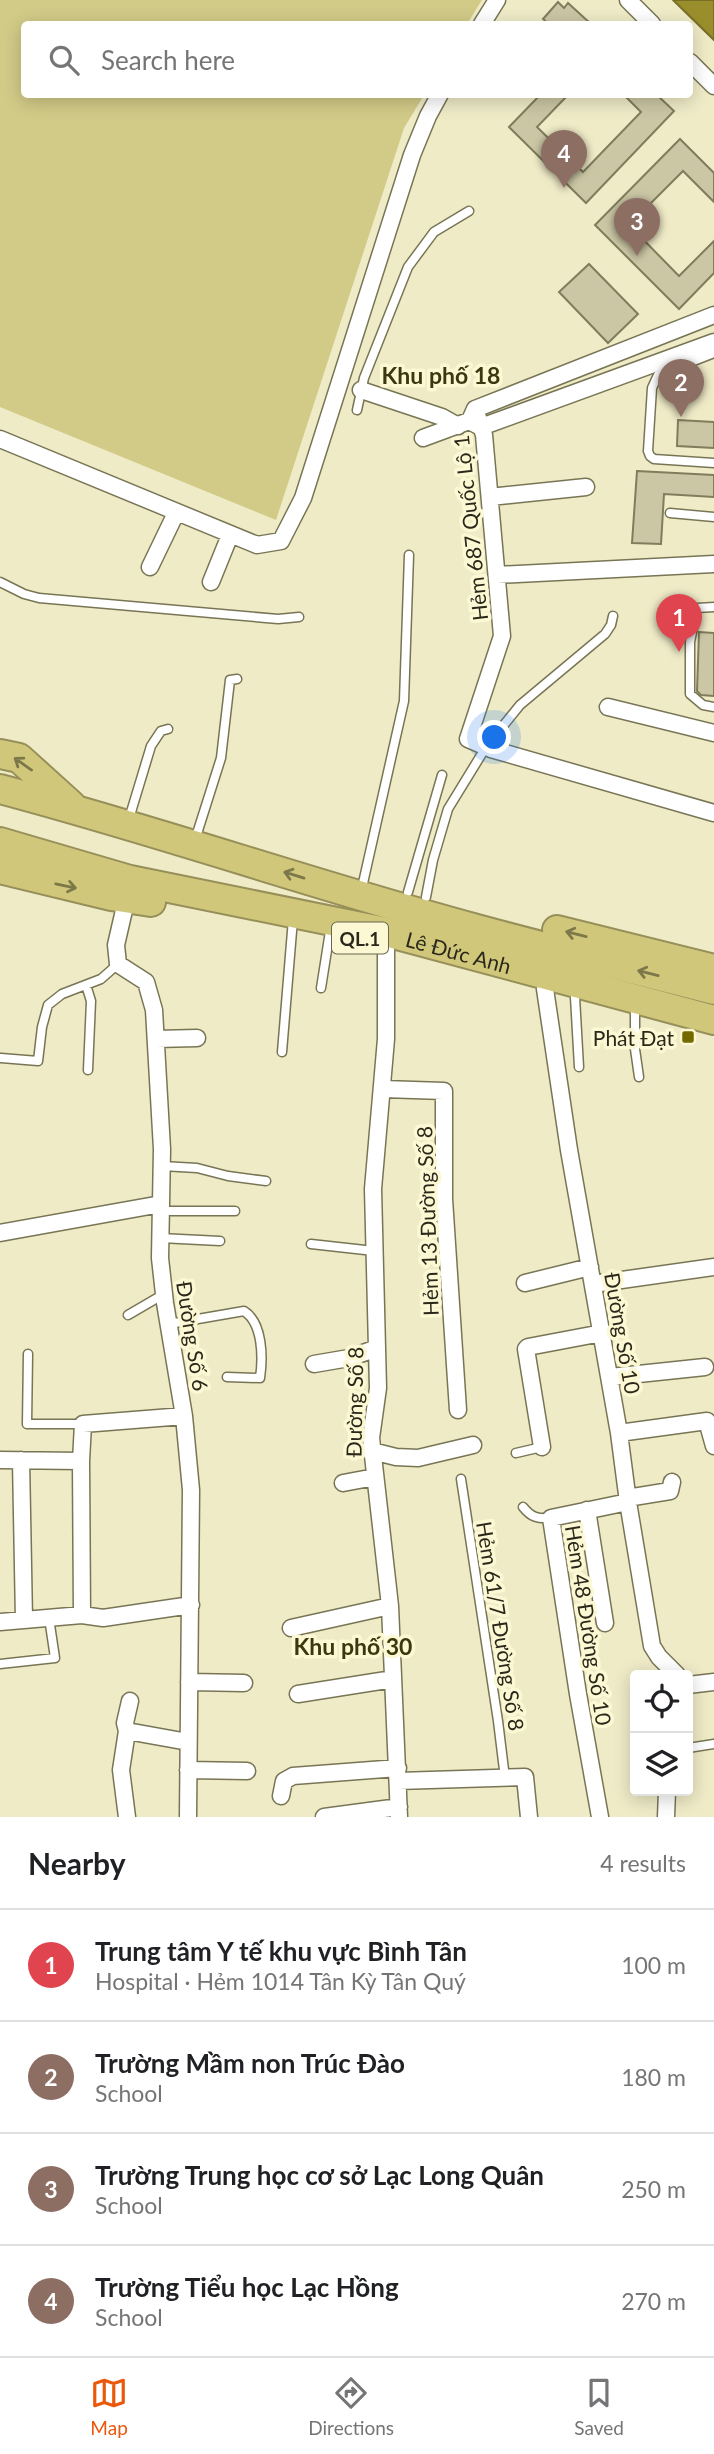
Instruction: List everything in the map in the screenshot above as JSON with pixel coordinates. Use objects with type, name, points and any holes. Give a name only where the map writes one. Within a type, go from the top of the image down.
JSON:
[{"type":"highway","name":"Lê Đức Anh","points":[[0,754],[19,758],[79,812]]},
{"type":"highway","name":"Lê Đức Anh","points":[[0,789],[472,928],[714,990]]},
{"type":"highway","name":"Lê Đức Anh","points":[[0,842],[129,889]]},
{"type":"highway","name":"Lê Đức Anh","points":[[0,869],[129,889],[331,927],[714,1020]]},
{"type":"highway","name":"QL.1","points":[[360,894],[417,895]]},
{"type":"highway","name":"Lê Đức Anh","points":[[417,895],[714,969]]},
{"type":"highway","name":"Lê Đức Anh","points":[[386,939],[545,989],[714,1034]]},
{"type":"street","points":[[484,21],[497,0]]},
{"type":"street","points":[[628,0],[649,21]]},
{"type":"street","points":[[693,65],[714,86]]},
{"type":"street","points":[[0,439],[257,545],[281,541],[303,498],[412,155],[438,98]]},
{"type":"street","points":[[361,390],[442,417],[471,421],[528,389],[714,315]]},
{"type":"street","points":[[423,438],[471,421],[536,406],[714,342]]},
{"type":"street","points":[[528,389],[536,406]]},
{"type":"street","name":"Hẻm 687 Quốc Lộ 1","points":[[471,421],[484,435],[502,636],[467,739],[489,748]]},
{"type":"street","points":[[489,497],[586,487]]},
{"type":"street","points":[[150,567],[176,513]]},
{"type":"street","points":[[211,582],[230,535]]},
{"type":"street","points":[[496,575],[714,564]]},
{"type":"street","points":[[608,707],[714,733]]},
{"type":"street","points":[[489,748],[714,813]]},
{"type":"street","points":[[118,964],[116,945],[129,889]]},
{"type":"street","name":"Đường Số 8","points":[[386,939],[386,1039],[373,1189],[379,1388],[371,1438],[390,1606],[399,1812]]},
{"type":"street","name":"Đường Số 6","points":[[118,964],[146,982],[154,1010],[162,1166],[160,1238],[164,1294],[184,1416],[191,1490],[188,1817]]},
{"type":"street","name":"Đường Số 10","points":[[545,989],[569,1150],[610,1377],[652,1646],[672,1670]]},
{"type":"street","points":[[156,1039],[197,1038]]},
{"type":"street","name":"Hẻm 13 Đường Số 8","points":[[383,1089],[444,1091],[444,1199],[458,1410]]},
{"type":"street","points":[[0,1233],[161,1207]]},
{"type":"street","points":[[525,1283],[590,1267]]},
{"type":"street","points":[[593,1284],[714,1267]]},
{"type":"street","points":[[542,1447],[526,1349],[602,1333]]},
{"type":"street","points":[[314,1364],[349,1358],[377,1348]]},
{"type":"street","points":[[610,1377],[705,1367]]},
{"type":"street","points":[[82,1615],[83,1424],[184,1416]]},
{"type":"street","points":[[619,1433],[707,1421],[714,1446]]},
{"type":"street","points":[[372,1451],[396,1457],[418,1458],[473,1445]]},
{"type":"street","points":[[0,1460],[81,1461]]},
{"type":"street","points":[[21,1460],[24,1620]]},
{"type":"street","points":[[343,1483],[375,1476]]},
{"type":"street","name":"Hẻm 48 Đường Số 10","points":[[600,1817],[551,1518],[670,1491],[672,1482]]},
{"type":"street","points":[[587,1510],[605,1623]]},
{"type":"street","points":[[0,1622],[82,1615],[103,1618],[191,1605]]},
{"type":"street","points":[[291,1628],[390,1606]]},
{"type":"street","points":[[298,1693],[393,1679]]},
{"type":"street","points":[[189,1682],[244,1683]]},
{"type":"street","points":[[693,1684],[714,1682]]},
{"type":"street","points":[[127,1817],[121,1770],[127,1731],[125,1723],[130,1701]]},
{"type":"street","points":[[127,1731],[188,1742]]},
{"type":"street","points":[[188,1770],[247,1771]]},
{"type":"street","points":[[281,1796],[284,1781],[293,1776],[525,1777],[529,1817]]},
{"type":"street","points":[[666,1817],[667,1796]]},
{"type":"street","points":[[324,1817],[399,1812]]},
{"type":"lane","points":[[357,410],[370,360],[408,267],[434,232],[469,211]]},
{"type":"lane","points":[[714,353],[658,375],[652,388],[648,451],[654,459],[714,463]]},
{"type":"lane","points":[[670,513],[714,517]]},
{"type":"lane","points":[[360,894],[404,701],[409,555]]},
{"type":"lane","points":[[0,582],[39,598],[278,619],[299,617]]},
{"type":"lane","points":[[714,607],[697,608],[690,642],[690,694],[703,705],[714,707]]},
{"type":"lane","points":[[417,895],[433,860],[449,809],[489,748],[520,705],[605,634],[613,616]]},
{"type":"lane","points":[[193,846],[221,758],[230,680],[237,678]]},
{"type":"lane","points":[[127,825],[151,746],[161,731],[168,729]]},
{"type":"lane","points":[[417,895],[442,775]]},
{"type":"lane","points":[[282,1052],[293,920]]},
{"type":"lane","points":[[321,988],[331,927]]},
{"type":"lane","points":[[1,1058],[38,1061],[48,1005],[62,994],[101,979],[118,964]]},
{"type":"lane","points":[[86,985],[91,1001],[88,1070]]},
{"type":"lane","points":[[575,997],[579,1067]]},
{"type":"lane","points":[[635,1013],[635,1049],[639,1077]]},
{"type":"lane","points":[[162,1166],[197,1168],[250,1180],[267,1181]]},
{"type":"lane","points":[[161,1207],[234,1211]]},
{"type":"lane","points":[[160,1238],[220,1241]]},
{"type":"lane","points":[[311,1244],[374,1251]]},
{"type":"lane","points":[[128,1315],[164,1294]]},
{"type":"lane","points":[[169,1324],[244,1311],[251,1315],[259,1340],[260,1378],[227,1377]]},
{"type":"lane","points":[[28,1354],[27,1424],[83,1424]]},
{"type":"lane","points":[[516,1453],[542,1447]]},
{"type":"lane","name":"Hẻm 61/7 Đường Số 8","points":[[461,1479],[505,1778]]},
{"type":"lane","points":[[523,1507],[531,1516],[551,1518]]},
{"type":"lane","points":[[0,1664],[55,1658],[49,1618]]},
{"type":"lane","points":[[693,1747],[714,1744]]},
{"type":"shaded area","points":[[0,0],[482,0],[469,21],[21,21],[21,98],[422,98],[404,128],[276,520],[0,407]]},
{"type":"shaded area","points":[[673,0],[714,0],[714,40]]},
{"type":"building","points":[[558,2],[564,8],[568,3],[588,21],[545,21],[543,19]]},
{"type":"building","points":[[537,98],[565,98],[537,127],[583,172],[641,112],[627,98],[660,98],[674,111],[586,203],[509,127]]},
{"type":"building","points":[[680,139],[714,173],[714,202],[683,171],[629,225],[679,276],[714,241],[714,273],[679,309],[595,225]]},
{"type":"building","points":[[589,264],[638,314],[608,343],[559,292]]},
{"type":"building","points":[[678,420],[714,422],[714,448],[677,446]]},
{"type":"building","points":[[637,471],[714,475],[714,497],[664,494],[661,544],[632,543]]},
{"type":"building","points":[[699,632],[714,633],[714,696],[701,695],[697,691]]},
{"type":"place","name":"Trường Tiểu học Lạc Hồng","points":[[564,188]]},
{"type":"place","name":"Trường Trung học cơ sở Lạc Long Quân","points":[[637,256]]},
{"type":"place","name":"Trường Mầm non Trúc Đào","points":[[681,417]]},
{"type":"place","name":"Trung tâm Y tế khu vực Bình Tân","points":[[679,652]]},
{"type":"place","name":"Phát Đạt","points":[[688,1037]]},
{"type":"district","name":"Khu phố 18","points":[[441,375]]},
{"type":"district","name":"Khu phố 30","points":[[353,1646]]}]
